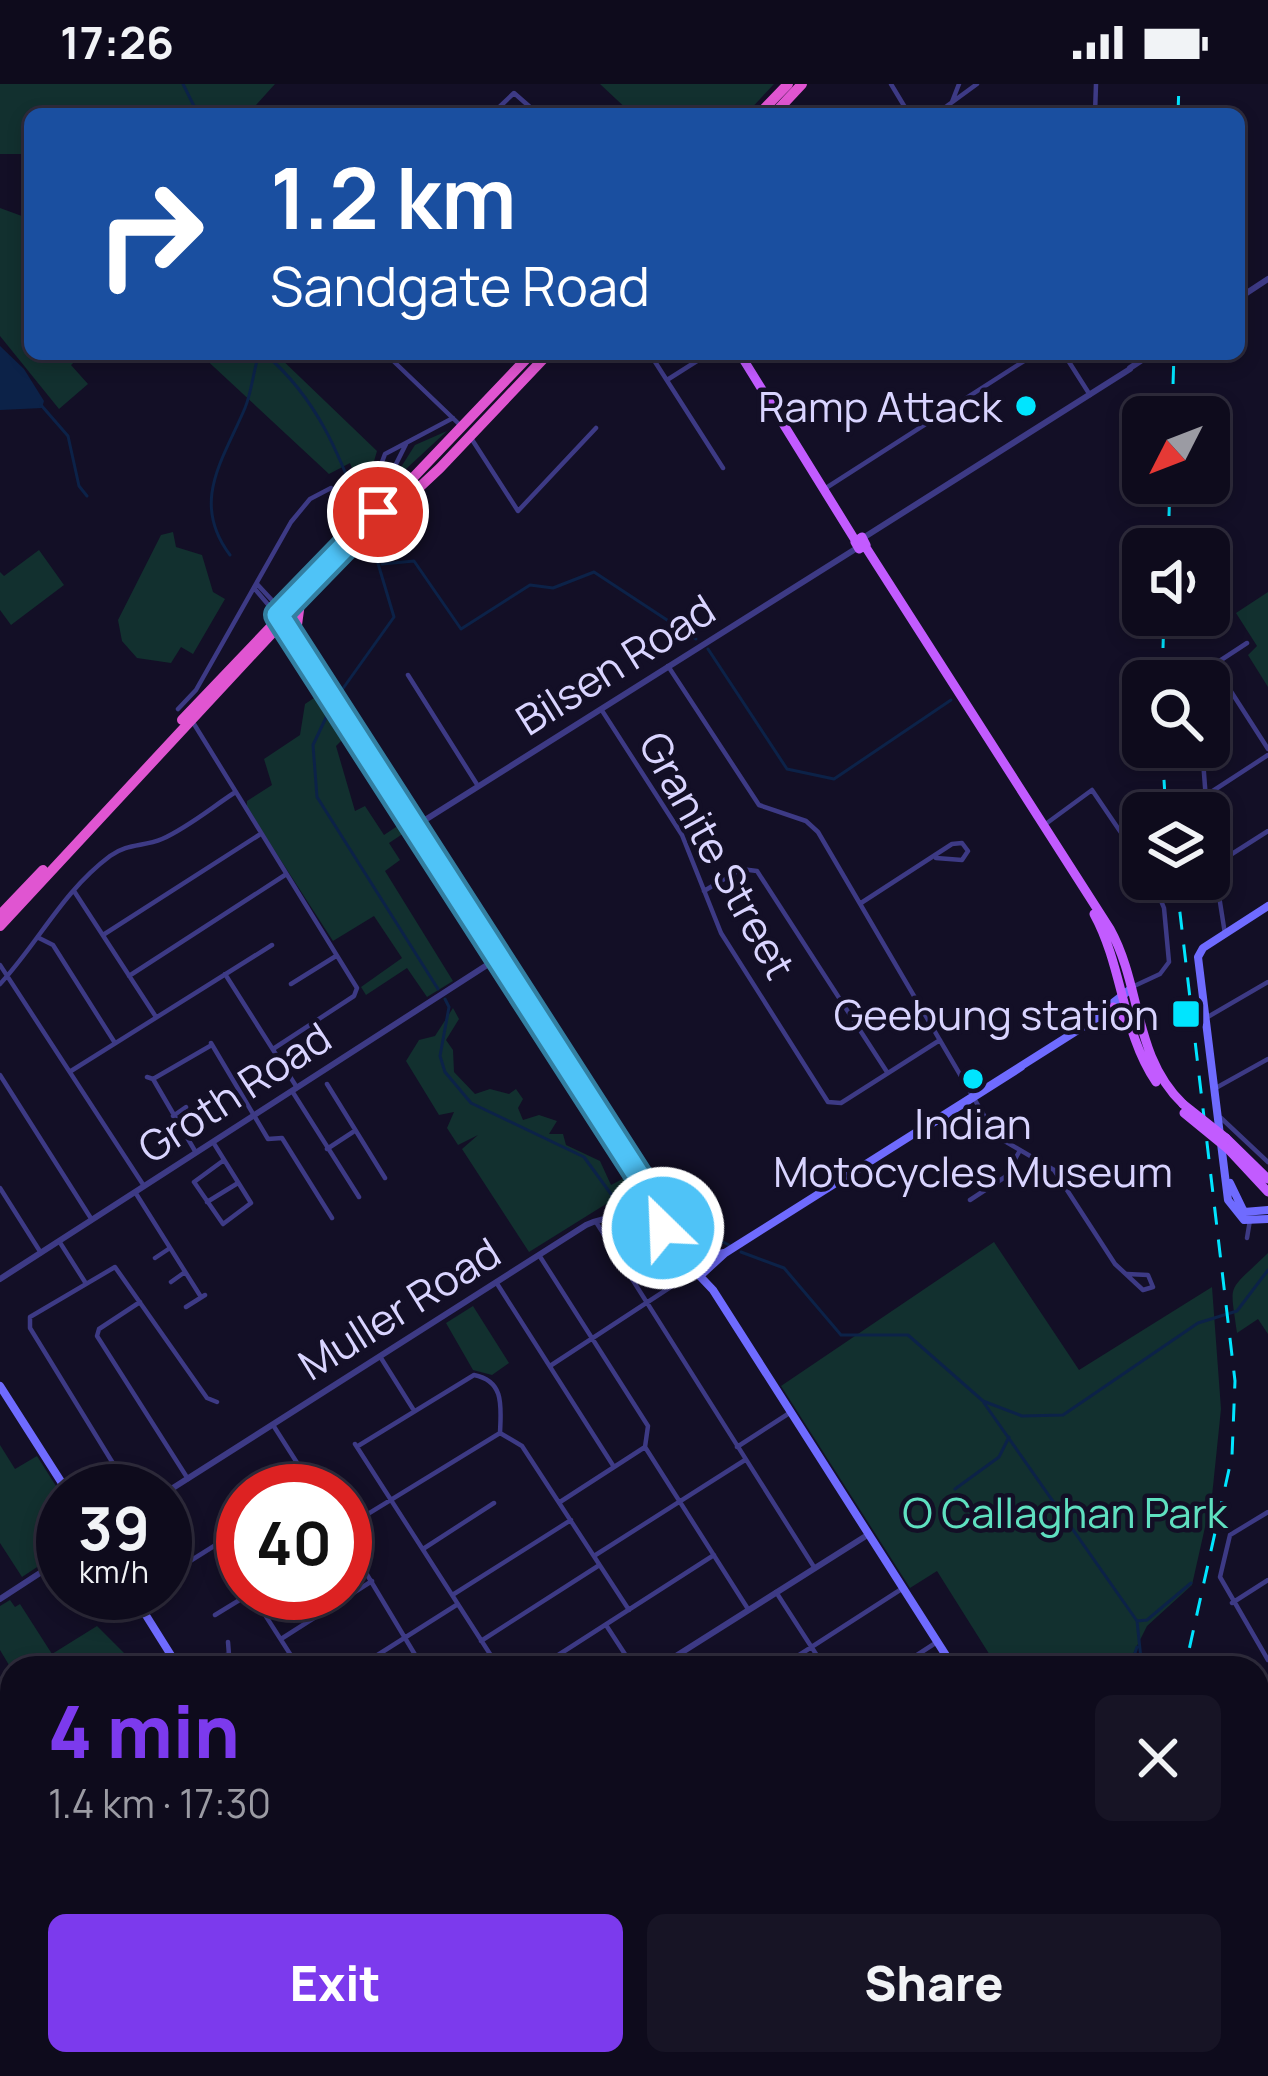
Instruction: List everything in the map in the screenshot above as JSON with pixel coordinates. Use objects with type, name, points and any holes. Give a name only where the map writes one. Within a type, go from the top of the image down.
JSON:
[{"type":"highway","points":[[765,108],[788,84]]},
{"type":"highway","points":[[780,108],[802,84]]},
{"type":"highway","points":[[0,915],[525,360]]},
{"type":"highway","points":[[462,427],[541,360]]},
{"type":"highway","points":[[0,926],[359,536]]},
{"type":"highway","points":[[296,632],[300,603]]},
{"type":"main road","points":[[744,360],[1118,943],[1131,1024],[1148,1070],[1183,1109],[1230,1140],[1268,1179]]},
{"type":"main road","points":[[282,616],[302,647]]},
{"type":"main road","points":[[282,616],[671,1226],[703,1266],[713,1290],[947,1656]]},
{"type":"main road","points":[[1268,906],[1199,952],[1229,1204],[1250,1218],[1268,1215]]},
{"type":"main road","points":[[703,1266],[1128,994]]},
{"type":"main road","points":[[1099,1015],[1128,994]]},
{"type":"main road","points":[[1128,994],[1153,1066],[1183,1109]]},
{"type":"main road","points":[[1113,1007],[1131,1024]]},
{"type":"main road","points":[[1230,1140],[1268,1192]]},
{"type":"main road","points":[[0,1386],[50,1464]]},
{"type":"main road","points":[[857,1542],[866,1530]]},
{"type":"main road","points":[[149,1620],[171,1656]]},
{"type":"street","points":[[952,103],[959,84]]},
{"type":"street","points":[[945,108],[976,84]]},
{"type":"street","points":[[498,108],[514,93],[531,108]]},
{"type":"street","points":[[392,360],[462,427],[518,511],[596,428]]},
{"type":"street","points":[[654,360],[723,468]]},
{"type":"street","points":[[667,380],[699,360]]},
{"type":"street","points":[[826,488],[1027,360]]},
{"type":"street","points":[[1068,360],[1090,395]]},
{"type":"street","name":"Bilsen Road","points":[[417,825],[1142,360]]},
{"type":"street","points":[[406,444],[392,472],[379,470],[381,457],[406,444],[462,427]]},
{"type":"street","points":[[178,709],[196,690],[297,514],[331,488]]},
{"type":"street","points":[[254,585],[282,616]]},
{"type":"street","points":[[1222,660],[1247,643]]},
{"type":"street","points":[[668,666],[757,803],[816,829],[999,1139],[1058,1174],[1115,1264],[1127,1274]]},
{"type":"street","points":[[408,675],[478,786]]},
{"type":"street","points":[[1211,792],[1268,752],[1230,691]]},
{"type":"street","name":"Granite Street","points":[[601,709],[682,835],[725,940],[828,1102],[841,1103],[940,1040]]},
{"type":"street","points":[[193,718],[196,734],[357,991],[273,1049]]},
{"type":"street","points":[[182,729],[196,734]]},
{"type":"street","points":[[1042,826],[1078,803],[1090,789],[1122,832]]},
{"type":"street","points":[[0,984],[38,938],[45,921],[122,848],[167,837],[234,793]]},
{"type":"street","points":[[1230,855],[1268,831]]},
{"type":"street","points":[[103,935],[259,835]]},
{"type":"street","points":[[859,904],[957,843],[968,850],[962,860],[936,858]]},
{"type":"street","points":[[704,891],[741,869],[758,871],[888,1073]]},
{"type":"street","points":[[129,976],[286,875]]},
{"type":"street","points":[[73,891],[156,1017]]},
{"type":"street","points":[[1128,994],[1168,966],[1161,900]]},
{"type":"street","points":[[1219,900],[1225,934]]},
{"type":"street","points":[[38,938],[53,945],[116,1042]]},
{"type":"street","points":[[71,1071],[272,945]]},
{"type":"street","points":[[292,984],[336,956]]},
{"type":"street","name":"Groth Road","points":[[0,1279],[501,956]]},
{"type":"street","points":[[0,965],[144,1186]]},
{"type":"street","points":[[225,974],[359,1197]]},
{"type":"street","points":[[1206,1018],[1268,982]]},
{"type":"street","points":[[196,1153],[150,1078],[211,1045],[268,1139],[282,1138],[332,1218]]},
{"type":"street","points":[[1214,1089],[1268,1060]]},
{"type":"street","points":[[0,1075],[92,1220]]},
{"type":"street","points":[[327,1084],[385,1178]]},
{"type":"street","points":[[172,1116],[186,1107]]},
{"type":"street","points":[[1219,1118],[1227,1119],[1230,1140],[1268,1162]]},
{"type":"street","points":[[327,1149],[355,1131]]},
{"type":"street","points":[[213,1142],[224,1160],[238,1183],[250,1205],[226,1222],[218,1222],[195,1180],[224,1160]]},
{"type":"street","points":[[970,1201],[1004,1177],[1019,1152]]},
{"type":"street","points":[[207,1202],[238,1183]]},
{"type":"street","points":[[0,1189],[41,1252]]},
{"type":"street","points":[[135,1192],[203,1296],[186,1307]]},
{"type":"street","points":[[671,1226],[659,1234],[649,1225],[626,1218],[595,1221],[814,1568]]},
{"type":"street","points":[[1247,1238],[1250,1218]]},
{"type":"street","name":"Muller Road","points":[[192,1476],[595,1221]]},
{"type":"street","points":[[58,1241],[85,1282]]},
{"type":"street","points":[[155,1258],[170,1248]]},
{"type":"street","points":[[539,1255],[649,1428],[645,1447],[749,1609]]},
{"type":"street","points":[[550,1366],[703,1266]]},
{"type":"street","points":[[114,1464],[29,1319],[85,1282],[115,1267],[207,1398],[217,1402]]},
{"type":"street","points":[[171,1282],[185,1272]]},
{"type":"street","points":[[496,1282],[614,1467]]},
{"type":"street","points":[[140,1303],[99,1329],[97,1336],[178,1464]]},
{"type":"street","points":[[171,1362],[180,1356]]},
{"type":"street","points":[[380,1356],[413,1409]]},
{"type":"street","points":[[491,1656],[357,1445],[463,1378],[482,1376],[500,1394],[500,1433]]},
{"type":"street","points":[[199,1406],[207,1398]]},
{"type":"street","points":[[737,1447],[791,1412]]},
{"type":"street","points":[[273,1424],[298,1464]]},
{"type":"street","points":[[372,1510],[500,1433]]},
{"type":"street","points":[[500,1433],[519,1443],[628,1610]]},
{"type":"street","points":[[559,1503],[645,1447]]},
{"type":"street","points":[[594,1556],[745,1460]]},
{"type":"street","points":[[422,1550],[494,1503]]},
{"type":"street","points":[[1265,1656],[1220,1580],[1230,1535],[1268,1512]]},
{"type":"street","points":[[452,1595],[571,1520]]},
{"type":"street","points":[[676,1656],[857,1542]]},
{"type":"street","points":[[557,1656],[714,1556]]},
{"type":"street","points":[[481,1641],[599,1565]]},
{"type":"street","points":[[2,1594],[36,1574]]},
{"type":"street","points":[[1232,1603],[1268,1580]]},
{"type":"street","points":[[372,1581],[415,1656]]},
{"type":"street","points":[[797,1656],[903,1588]]},
{"type":"street","points":[[776,1592],[817,1656]]},
{"type":"street","points":[[376,1656],[458,1604]]},
{"type":"street","points":[[269,1620],[292,1656]]},
{"type":"street","points":[[281,1639],[311,1620]]},
{"type":"street","points":[[606,1624],[626,1656]]},
{"type":"street","points":[[228,1642],[229,1655]]},
{"type":"street","points":[[916,1656],[938,1642]]},
{"type":"green space","points":[[0,84],[275,84],[253,108],[24,108],[24,154],[0,154]]},
{"type":"green space","points":[[600,84],[774,84],[752,108],[626,108]]},
{"type":"green space","points":[[0,208],[24,217],[24,360],[76,360],[71,365],[88,384],[59,409],[0,336]]},
{"type":"green space","points":[[206,360],[282,360],[377,451],[372,468],[380,477],[396,475],[415,445],[447,431],[366,506],[350,463],[329,474]]},
{"type":"green space","points":[[173,532],[176,547],[202,555],[213,592],[225,599],[193,654],[181,647],[171,663],[137,658],[122,641],[118,620],[161,535]]},
{"type":"green space","points":[[39,550],[64,585],[11,625],[0,610],[0,572],[4,576]]},
{"type":"green space","points":[[1268,592],[1268,687],[1248,655],[1257,646],[1236,613]]},
{"type":"green space","points":[[323,692],[349,733],[336,746],[355,811],[365,806],[384,835],[405,821],[410,829],[389,843],[400,860],[385,871],[453,981],[427,997],[407,968],[366,995],[361,987],[402,958],[374,916],[333,941],[247,808],[247,801],[272,785],[264,759],[300,735],[305,704]]},
{"type":"green space","points":[[453,1008],[459,1019],[446,1040],[453,1050],[454,1072],[475,1094],[490,1089],[509,1094],[516,1089],[523,1099],[518,1108],[523,1120],[539,1115],[557,1121],[549,1134],[563,1134],[566,1145],[600,1161],[611,1185],[630,1175],[660,1217],[657,1225],[612,1213],[606,1204],[529,1252],[462,1149],[478,1135],[458,1145],[447,1128],[454,1112],[439,1115],[406,1061],[419,1040],[435,1036]]},
{"type":"green space","name":"O Callaghan Park","points":[[994,1242],[1079,1370],[1212,1287],[1221,1409],[1212,1496],[1192,1585],[1147,1626],[1132,1656],[990,1656],[937,1571],[910,1588],[781,1386]]},
{"type":"green space","points":[[1268,1253],[1268,1334],[1258,1319],[1237,1333],[1234,1288]]},
{"type":"green space","points":[[473,1306],[509,1363],[492,1375],[473,1370],[446,1323]]},
{"type":"green space","points":[[0,1445],[15,1469],[37,1456],[42,1464],[36,1464],[36,1568],[22,1577],[0,1543]]},
{"type":"green space","points":[[10,1600],[15,1607],[20,1604],[52,1654],[97,1626],[127,1656],[4,1656],[0,1606]]},
{"type":"water","points":[[0,346],[24,369],[44,401],[42,408],[0,410]]},
{"type":"waterway","points":[[183,84],[195,108]]},
{"type":"waterway","points":[[230,555],[218,536],[211,499],[258,360]]},
{"type":"waterway","points":[[271,360],[313,409],[364,520]]},
{"type":"waterway","points":[[41,405],[68,436],[79,486],[87,496]]},
{"type":"waterway","points":[[339,694],[394,617],[371,540]]},
{"type":"waterway","points":[[382,564],[414,561],[461,629],[530,585],[553,588],[594,572],[696,639]]},
{"type":"waterway","points":[[708,649],[787,769],[834,779],[951,700]]},
{"type":"waterway","points":[[332,705],[313,745],[317,797],[438,989]]},
{"type":"waterway","points":[[445,999],[449,1007],[440,1056],[445,1072],[471,1103],[584,1157],[619,1205],[656,1211]]},
{"type":"waterway","points":[[670,1216],[729,1245]]},
{"type":"waterway","points":[[741,1252],[784,1268],[841,1335],[908,1335],[983,1401],[1022,1416],[1063,1415],[1198,1323],[1237,1311],[1268,1270]]},
{"type":"waterway","points":[[984,1403],[1137,1621],[1141,1656]]},
{"type":"waterway","points":[[955,1489],[999,1457],[1009,1437]]},
{"type":"waterway","points":[[1137,1621],[1147,1620],[1191,1583]]},
{"type":"waterway","points":[[1134,1656],[1137,1647]]},
{"type":"railway","points":[[1178,108],[1179,84]]},
{"type":"railway","points":[[1173,396],[1174,360]]},
{"type":"railway","points":[[1169,504],[1169,528]]},
{"type":"railway","points":[[1163,636],[1163,660]]},
{"type":"railway","points":[[1163,768],[1165,792]]},
{"type":"railway","points":[[1178,900],[1235,1381],[1232,1456],[1188,1656]]},
{"type":"place","name":"Ramp Attack","points":[[1026,406]]},
{"type":"place","name":"Geebung station","points":[[1186,1014]]},
{"type":"place","name":"Indian Motocycles Museum","points":[[973,1079]]},
{"type":"route","points":[[378,512],[278,615],[426,838],[669,1223],[663,1228]]}]
